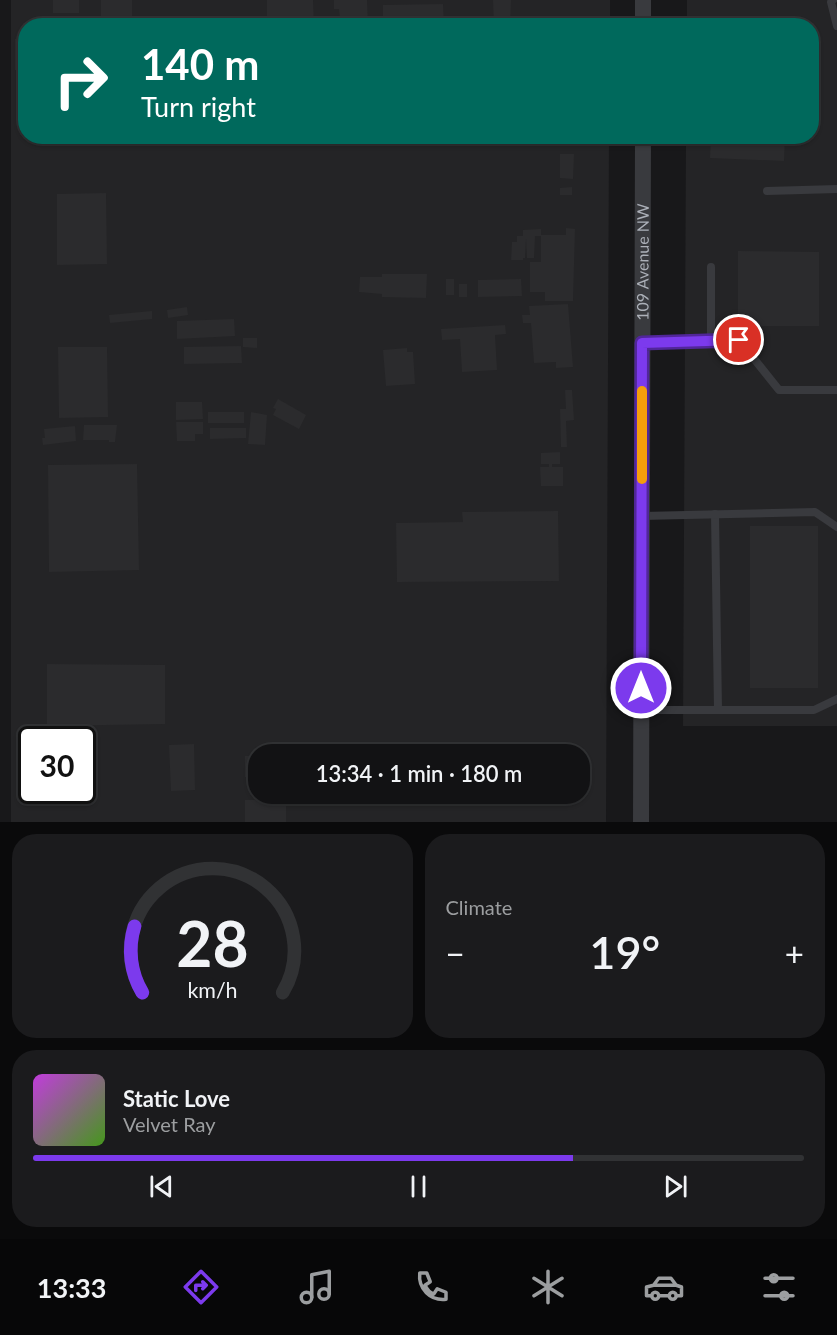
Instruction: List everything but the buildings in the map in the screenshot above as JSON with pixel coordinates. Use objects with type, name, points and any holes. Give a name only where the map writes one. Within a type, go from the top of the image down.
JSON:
[{"type":"street","points":[[643,0],[643,18]]},
{"type":"street","name":"109 Avenue NW","points":[[641,822],[643,144]]},
{"type":"lane","points":[[833,0],[831,2],[837,26]]},
{"type":"lane","points":[[767,190],[837,189]]},
{"type":"lane","points":[[711,267],[711,341]]},
{"type":"lane","points":[[642,343],[739,340],[779,390],[837,390]]},
{"type":"lane","points":[[642,516],[815,512],[837,527]]},
{"type":"lane","points":[[715,514],[718,710]]},
{"type":"lane","points":[[641,710],[814,710],[837,699]]},
{"type":"shaded area","points":[[11,0],[610,0],[610,18],[18,18],[18,144],[609,144],[606,822],[11,822]]},
{"type":"shaded area","points":[[687,0],[837,0],[837,726],[683,726],[686,144],[819,144],[819,18],[687,18]]},
{"type":"slow traffic","points":[[642,391],[642,479]]},
{"type":"route","points":[[641,688],[642,343],[739,340]]}]
